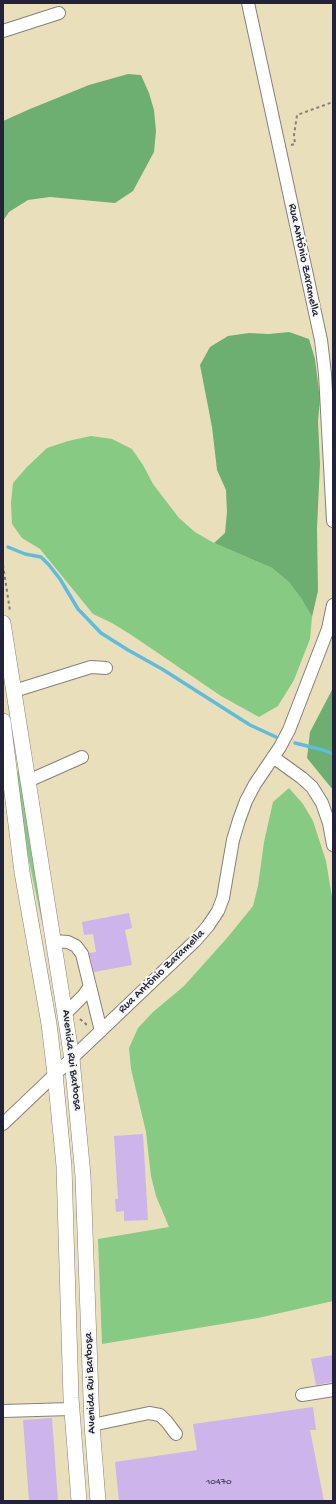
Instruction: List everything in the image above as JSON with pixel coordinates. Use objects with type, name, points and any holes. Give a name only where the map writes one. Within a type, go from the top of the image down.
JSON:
[{"type":"main road","name":"Avenida Rui Barbosa","points":[[3,623],[53,941],[72,1016],[72,1059],[83,1176],[92,1425],[98,1501]]},
{"type":"main road","name":"Avenida Rui Barbosa","points":[[3,721],[22,872],[49,1024],[64,1166],[71,1409],[79,1501]]},
{"type":"street","name":"Rua Antônio Zaramella","points":[[248,3],[321,340],[325,374],[333,521]]},
{"type":"street","points":[[3,31],[59,13]]},
{"type":"street","name":"Rua Antônio Zaramella","points":[[3,1124],[195,941],[218,911],[224,892],[233,840],[246,801],[255,784],[287,735],[328,629],[333,605]]},
{"type":"street","points":[[14,691],[91,667],[106,668]]},
{"type":"street","points":[[28,781],[82,757]]},
{"type":"street","points":[[273,757],[312,787],[322,803],[329,823],[333,846]]},
{"type":"street","points":[[53,941],[68,942],[76,946],[82,954],[101,1031]]},
{"type":"street","points":[[72,1016],[90,986]]},
{"type":"street","points":[[302,1395],[333,1390]]},
{"type":"street","points":[[3,1411],[71,1409]]},
{"type":"street","points":[[92,1425],[149,1413],[160,1415],[176,1434]]},
{"type":"path","points":[[279,148],[295,144],[294,135],[297,115],[333,102]]},
{"type":"path","points":[[72,1016],[86,1024]]},
{"type":"green space","points":[[128,74],[141,75],[149,93],[154,110],[156,131],[154,152],[133,191],[115,203],[50,197],[28,200],[9,212],[3,221],[3,121],[89,85]]},
{"type":"green space","points":[[289,332],[309,339],[315,359],[320,399],[318,421],[320,464],[317,528],[318,591],[312,617],[302,599],[289,582],[272,568],[214,543],[225,533],[227,512],[226,490],[217,470],[212,427],[200,365],[210,347],[228,336],[249,333],[269,334]]},
{"type":"green space","points":[[91,436],[112,439],[132,449],[143,465],[153,484],[179,518],[195,532],[214,543],[272,568],[289,582],[303,599],[312,617],[310,639],[294,680],[278,706],[259,717],[221,696],[130,634],[93,614],[40,549],[22,538],[12,524],[11,503],[13,483],[27,467],[47,448],[68,441]]},
{"type":"green space","points":[[333,688],[333,790],[307,758],[310,732]]},
{"type":"green space","points":[[16,772],[21,772],[32,835],[43,927],[28,856]]},
{"type":"green space","points":[[289,788],[303,804],[313,821],[326,861],[333,903],[333,1301],[258,1318],[102,1344],[98,1239],[169,1227],[156,1196],[151,1176],[146,1132],[131,1069],[129,1048],[138,1028],[153,1012],[184,986],[227,938],[253,906],[258,886],[264,842],[273,802]]},
{"type":"building","points":[[129,913],[132,928],[125,930],[132,965],[94,972],[89,953],[96,952],[93,934],[84,935],[82,922]]},
{"type":"building","points":[[143,1134],[148,1220],[124,1221],[124,1211],[116,1212],[115,1199],[118,1199],[114,1136]]},
{"type":"building","points":[[333,1355],[333,1382],[316,1385],[311,1359]]},
{"type":"building","points":[[313,1407],[316,1430],[310,1430],[324,1501],[119,1501],[115,1462],[197,1450],[193,1424]]},
{"type":"building","points":[[52,1418],[58,1501],[29,1501],[23,1420]]},
{"type":"waterway","points":[[8,547],[25,554],[41,557],[60,579],[78,609],[101,633],[162,669],[250,725],[276,737]]},
{"type":"waterway","points":[[295,743],[333,754]]}]
